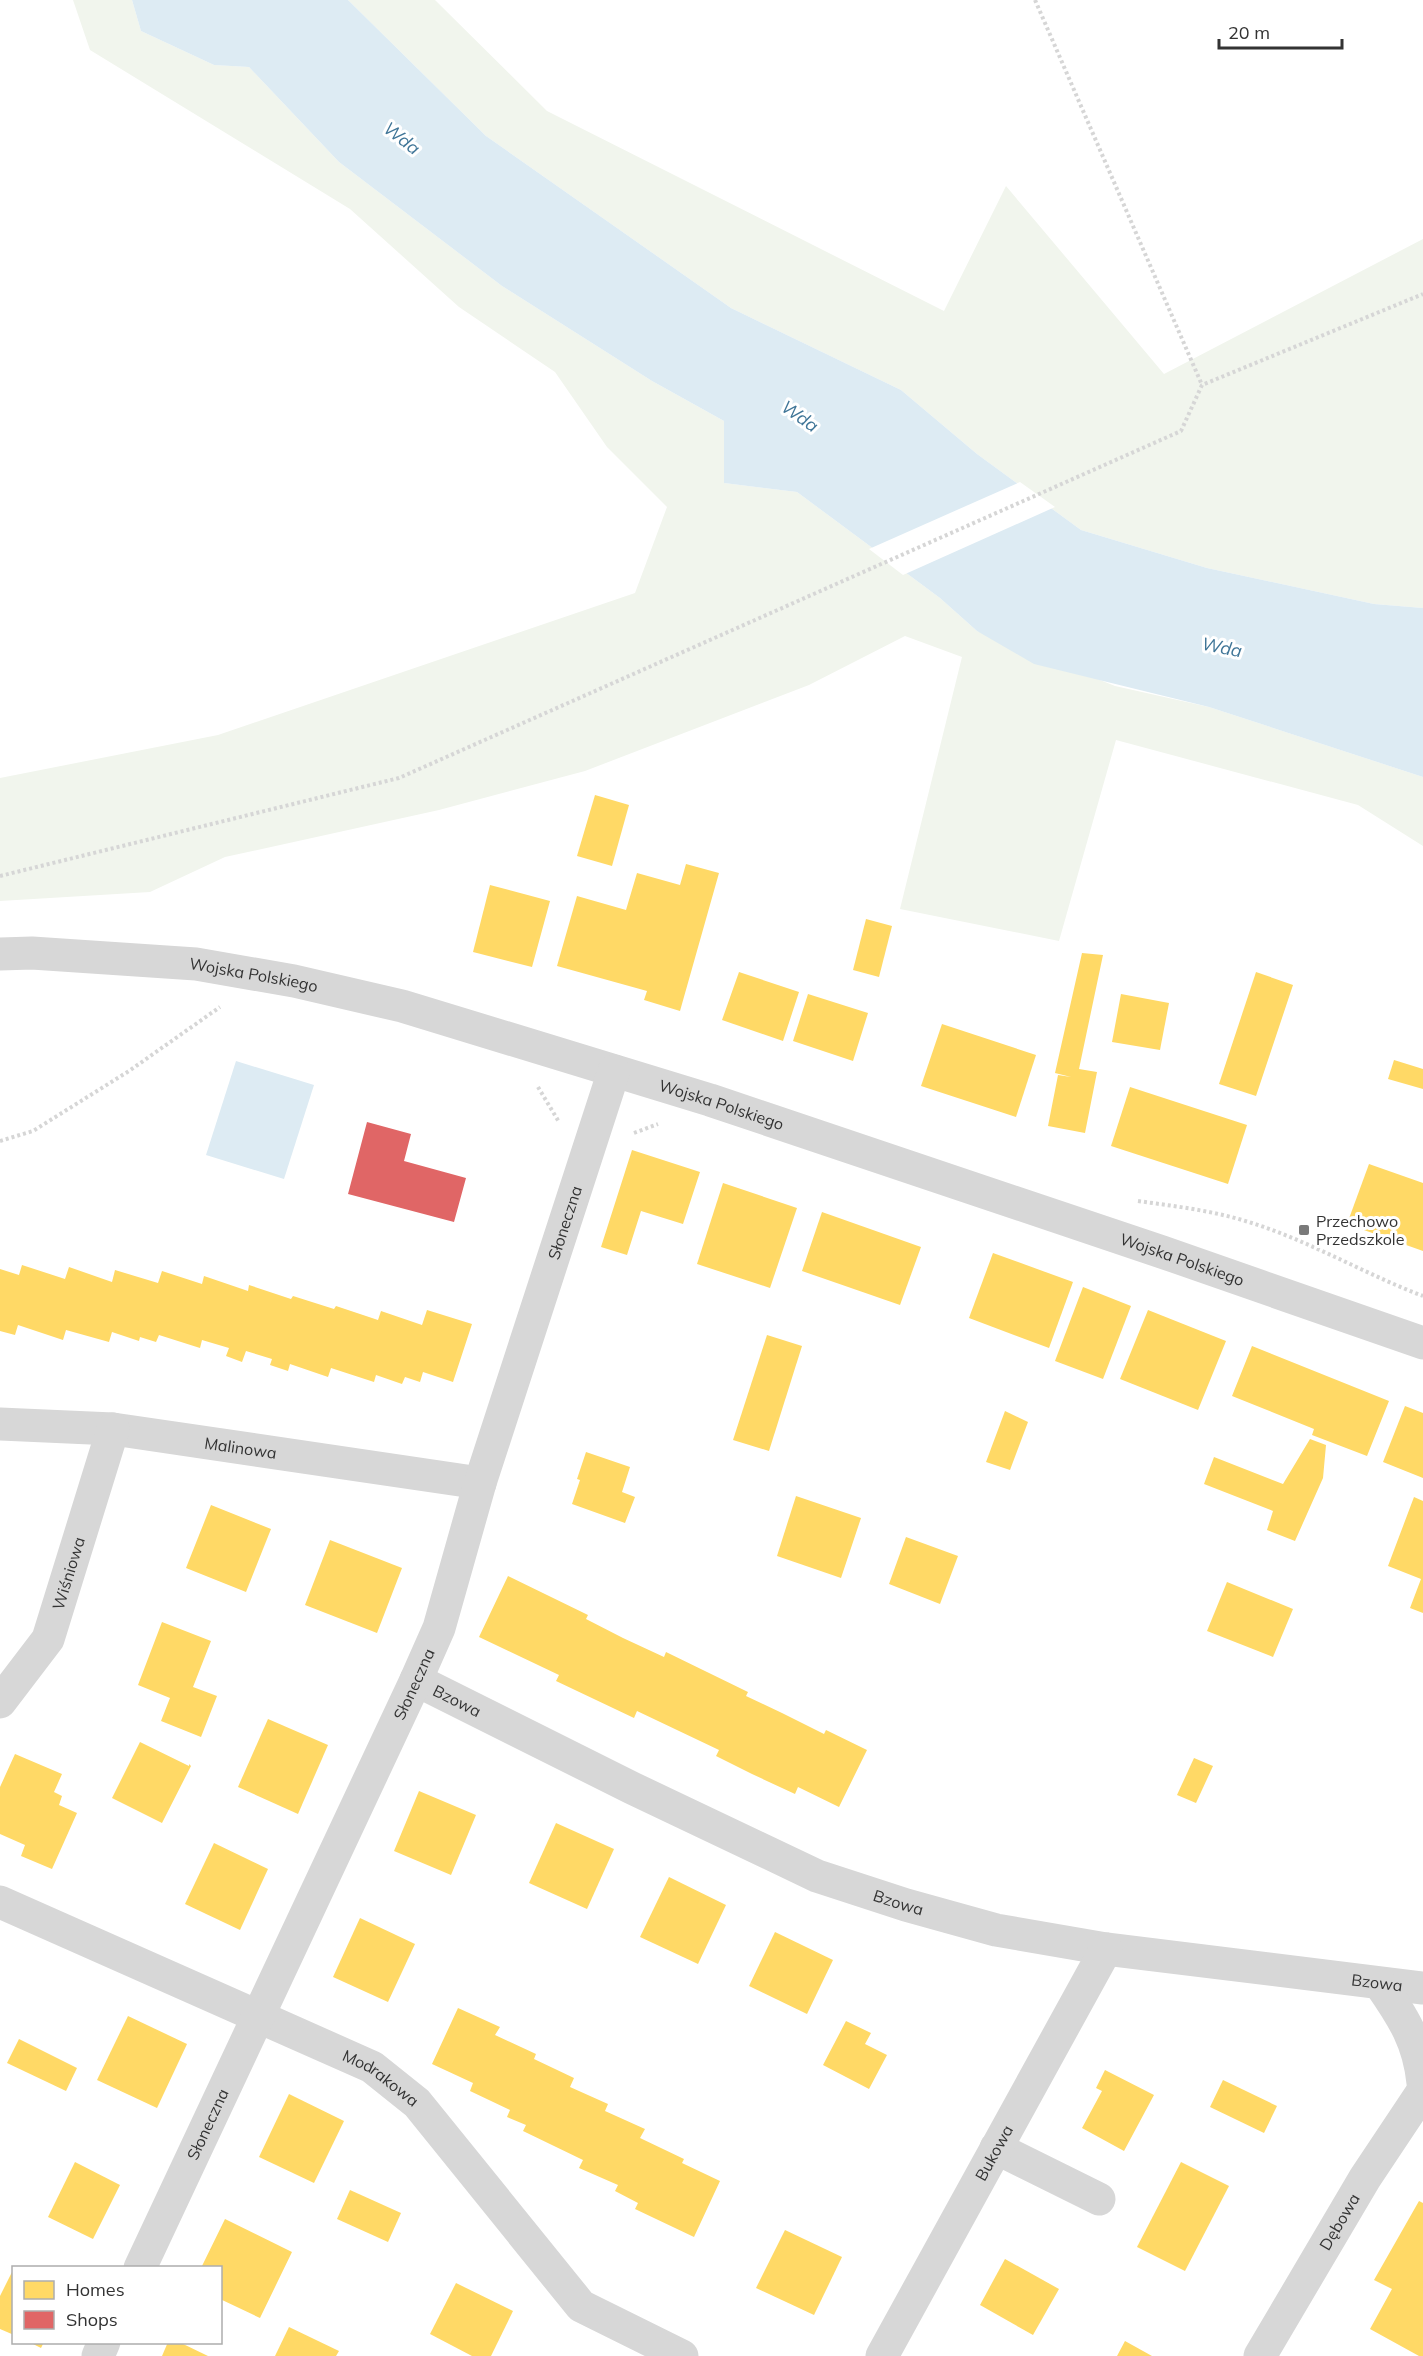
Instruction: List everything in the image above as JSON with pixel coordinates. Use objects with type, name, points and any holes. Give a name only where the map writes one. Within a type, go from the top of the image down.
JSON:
[{"type":"street","name":"Wojska Polskiego","points":[[0,954],[32,953],[196,964],[294,981],[402,1006],[702,1098],[1162,1252],[1423,1343]]},
{"type":"street","name":"Słoneczna","points":[[141,2266],[439,1628],[480,1483],[614,1071]]},
{"type":"street","name":"Malinowa","points":[[0,1424],[113,1429],[480,1483]]},
{"type":"street","name":"Wiśniowa","points":[[0,1702],[48,1639],[113,1429]]},
{"type":"street","name":"Bzowa","points":[[416,1680],[632,1788],[817,1876],[906,1905],[996,1930],[1106,1949],[1423,1988]]},
{"type":"street","name":"Modrakowa","points":[[0,1902],[372,2067],[417,2103],[580,2306],[682,2356]]},
{"type":"street","name":"Bukowa","points":[[882,2356],[1106,1949]]},
{"type":"street","points":[[1380,1984],[1414,2039],[1421,2063],[1423,2083]]},
{"type":"street","name":"Dębowa","points":[[1260,2356],[1365,2178],[1423,2091]]},
{"type":"street","points":[[996,2148],[1099,2199]]},
{"type":"path","points":[[1035,0],[1202,386]]},
{"type":"path","points":[[0,876],[399,778],[1181,431],[1202,386],[1423,294]]},
{"type":"path","points":[[0,1141],[33,1131],[129,1071],[226,1003],[217,1002]]},
{"type":"path","points":[[536,1084],[559,1122],[566,1124]]},
{"type":"shaded area","points":[[73,0],[132,0],[141,31],[214,65],[249,67],[339,162],[502,286],[652,381],[724,421],[724,483],[797,492],[940,598],[977,631],[1115,686],[1209,707],[1423,777],[1423,846],[1358,805],[1116,740],[1059,941],[900,909],[962,657],[905,636],[809,685],[585,771],[439,810],[225,857],[150,892],[0,901],[0,778],[218,735],[635,593],[667,507],[607,447],[555,372],[459,307],[350,209],[90,50]]},
{"type":"shaded area","points":[[348,0],[435,0],[547,111],[944,311],[1006,186],[1164,374],[1423,239],[1423,608],[1374,604],[1207,568],[1081,530],[977,454],[901,390],[731,308],[486,136]]},
{"type":"water","name":"Wda","points":[[132,0],[348,0],[486,136],[731,308],[901,390],[977,454],[1081,530],[1207,568],[1374,604],[1423,608],[1423,777],[1209,707],[1034,664],[977,631],[940,598],[797,492],[724,483],[724,421],[652,381],[502,286],[339,162],[249,67],[214,65],[141,31]]},
{"type":"water","points":[[236,1061],[314,1085],[284,1179],[206,1155]]},
{"type":"pier","points":[[1020,482],[1055,507],[903,575],[869,549]]},
{"type":"building: Homes","points":[[595,795],[629,805],[612,866],[577,856]]},
{"type":"building: Homes","points":[[686,864],[719,873],[680,1011],[644,1000],[647,991],[557,966],[577,896],[626,910],[637,873],[680,885]]},
{"type":"building: Homes","points":[[490,885],[550,901],[532,967],[473,952]]},
{"type":"building: Homes","points":[[866,919],[892,926],[879,977],[853,970]]},
{"type":"building: Homes","points":[[1082,953],[1103,955],[1079,1069],[1097,1072],[1085,1133],[1048,1126],[1058,1075],[1071,1077],[1055,1073]]},
{"type":"building: Homes","points":[[739,972],[799,992],[783,1041],[722,1020]]},
{"type":"building: Homes","points":[[1256,972],[1293,985],[1256,1096],[1219,1084]]},
{"type":"building: Homes","points":[[808,994],[868,1013],[853,1061],[793,1041]]},
{"type":"building: Homes","points":[[1121,994],[1169,1003],[1160,1050],[1112,1042]]},
{"type":"building: Homes","points":[[942,1024],[1036,1055],[1016,1117],[921,1086]]},
{"type":"building: Homes","points":[[1394,1060],[1423,1069],[1423,1089],[1388,1079]]},
{"type":"building: Homes","points":[[1130,1087],[1247,1125],[1228,1184],[1111,1146]]},
{"type":"building: Homes","points":[[632,1150],[700,1172],[683,1224],[641,1211],[627,1255],[601,1247]]},
{"type":"building: Homes","points":[[1369,1164],[1423,1183],[1423,1251],[1347,1224]]},
{"type":"building: Homes","points":[[723,1183],[797,1208],[770,1288],[697,1264]]},
{"type":"building: Homes","points":[[822,1212],[921,1247],[900,1305],[802,1271]]},
{"type":"building: Homes","points":[[993,1253],[1073,1282],[1049,1348],[969,1318]]},
{"type":"building: Homes","points":[[22,1265],[65,1279],[69,1267],[112,1282],[115,1270],[158,1283],[162,1271],[202,1284],[204,1276],[248,1291],[249,1285],[291,1299],[293,1296],[334,1309],[336,1306],[378,1320],[381,1311],[422,1325],[427,1310],[472,1324],[453,1382],[423,1372],[420,1382],[405,1377],[402,1384],[376,1375],[374,1382],[331,1368],[328,1377],[290,1364],[288,1371],[270,1365],[272,1359],[246,1351],[242,1362],[226,1356],[229,1348],[202,1340],[200,1348],[159,1335],[156,1342],[140,1337],[139,1341],[112,1332],[109,1342],[66,1330],[63,1340],[18,1325],[15,1335],[0,1331],[0,1269],[19,1275]]},
{"type":"building: Homes","points":[[1083,1287],[1131,1306],[1103,1379],[1055,1361]]},
{"type":"building: Homes","points":[[1148,1310],[1226,1341],[1198,1410],[1120,1379]]},
{"type":"building: Homes","points":[[767,1335],[802,1346],[769,1451],[733,1440]]},
{"type":"building: Homes","points":[[1252,1346],[1389,1401],[1367,1456],[1312,1435],[1314,1429],[1232,1396]]},
{"type":"building: Homes","points":[[1405,1406],[1423,1413],[1423,1478],[1383,1462]]},
{"type":"building: Homes","points":[[1005,1411],[1028,1422],[1010,1470],[986,1462]]},
{"type":"building: Homes","points":[[1310,1439],[1326,1445],[1323,1478],[1295,1541],[1267,1530],[1273,1511],[1204,1484],[1214,1457],[1283,1484]]},
{"type":"building: Homes","points":[[586,1452],[630,1467],[622,1492],[635,1497],[625,1523],[572,1504]]},
{"type":"building: Homes","points":[[796,1496],[861,1518],[841,1578],[777,1556]]},
{"type":"building: Homes","points":[[1414,1497],[1423,1501],[1423,1613],[1410,1608],[1421,1579],[1388,1566]]},
{"type":"building: Homes","points":[[211,1505],[271,1529],[246,1592],[186,1568]]},
{"type":"building: Homes","points":[[906,1537],[958,1556],[940,1604],[889,1584]]},
{"type":"building: Homes","points":[[330,1540],[402,1568],[377,1633],[305,1605]]},
{"type":"building: Homes","points":[[508,1576],[588,1615],[586,1619],[623,1638],[664,1657],[666,1652],[748,1692],[746,1696],[824,1734],[826,1730],[867,1750],[839,1807],[798,1787],[795,1794],[752,1774],[716,1756],[719,1750],[637,1711],[634,1718],[556,1681],[559,1675],[479,1637]]},
{"type":"building: Homes","points":[[1227,1582],[1293,1609],[1273,1657],[1207,1631]]},
{"type":"building: Homes","points":[[162,1622],[211,1641],[193,1687],[217,1696],[201,1737],[161,1721],[170,1698],[138,1685]]},
{"type":"building: Homes","points":[[268,1719],[328,1745],[298,1814],[238,1787]]},
{"type":"building: Homes","points":[[140,1742],[191,1766],[162,1823],[112,1798]]},
{"type":"building: Homes","points":[[15,1754],[62,1774],[54,1792],[62,1796],[59,1805],[77,1813],[52,1869],[21,1856],[25,1845],[0,1834],[0,1787]]},
{"type":"building: Homes","points":[[1194,1758],[1213,1766],[1196,1803],[1177,1795]]},
{"type":"building: Homes","points":[[419,1791],[476,1815],[451,1875],[394,1851]]},
{"type":"building: Homes","points":[[556,1823],[614,1849],[587,1909],[529,1883]]},
{"type":"building: Homes","points":[[214,1843],[268,1869],[240,1930],[185,1904]]},
{"type":"building: Homes","points":[[669,1877],[726,1905],[698,1964],[640,1937]]},
{"type":"building: Homes","points":[[360,1918],[415,1944],[388,2002],[333,1977]]},
{"type":"building: Homes","points":[[775,1932],[833,1960],[807,2014],[749,1986]]},
{"type":"building: Homes","points":[[458,2008],[500,2027],[495,2035],[536,2054],[534,2059],[574,2078],[570,2087],[608,2104],[605,2111],[645,2129],[640,2138],[684,2159],[682,2163],[720,2181],[694,2237],[635,2209],[638,2203],[615,2191],[618,2185],[579,2168],[583,2160],[523,2131],[526,2125],[507,2117],[510,2110],[470,2091],[473,2083],[432,2064]]},
{"type":"building: Homes","points":[[128,2016],[187,2044],[157,2108],[97,2080]]},
{"type":"building: Homes","points":[[846,2021],[871,2033],[865,2044],[887,2055],[869,2089],[823,2065]]},
{"type":"building: Homes","points":[[19,2039],[77,2068],[66,2091],[7,2063]]},
{"type":"building: Homes","points":[[1105,2070],[1154,2095],[1124,2151],[1082,2128],[1102,2091],[1096,2088]]},
{"type":"building: Homes","points":[[1223,2080],[1277,2106],[1264,2133],[1210,2107]]},
{"type":"building: Homes","points":[[289,2094],[344,2121],[314,2183],[259,2157]]},
{"type":"building: Homes","points":[[75,2162],[120,2185],[93,2239],[48,2217]]},
{"type":"building: Homes","points":[[1181,2162],[1229,2186],[1185,2271],[1137,2247]]},
{"type":"building: Homes","points":[[350,2190],[401,2213],[388,2242],[337,2219]]},
{"type":"building: Homes","points":[[1419,2201],[1423,2203],[1423,2356],[1419,2356],[1370,2329],[1392,2289],[1374,2280]]},
{"type":"building: Homes","points":[[225,2219],[292,2252],[260,2318],[222,2300],[222,2266],[202,2266]]},
{"type":"building: Homes","points":[[785,2230],[842,2257],[814,2315],[756,2288]]},
{"type":"building: Homes","points":[[1005,2259],[1059,2289],[1033,2335],[980,2305]]},
{"type":"building: Homes","points":[[12,2272],[12,2334],[0,2329],[0,2296]]},
{"type":"building: Homes","points":[[456,2283],[513,2311],[491,2356],[472,2356],[430,2334]]},
{"type":"building: Homes","points":[[289,2327],[339,2351],[336,2356],[275,2356]]},
{"type":"building: Homes","points":[[1125,2341],[1152,2356],[1117,2356]]},
{"type":"building: Homes","points":[[167,2344],[183,2344],[208,2356],[162,2356]]},
{"type":"building: Shops","points":[[367,1122],[411,1134],[404,1161],[466,1178],[454,1222],[348,1194]]},
{"type":"place","name":"Przechowo Przedszkole","points":[[1304,1230]]}]
